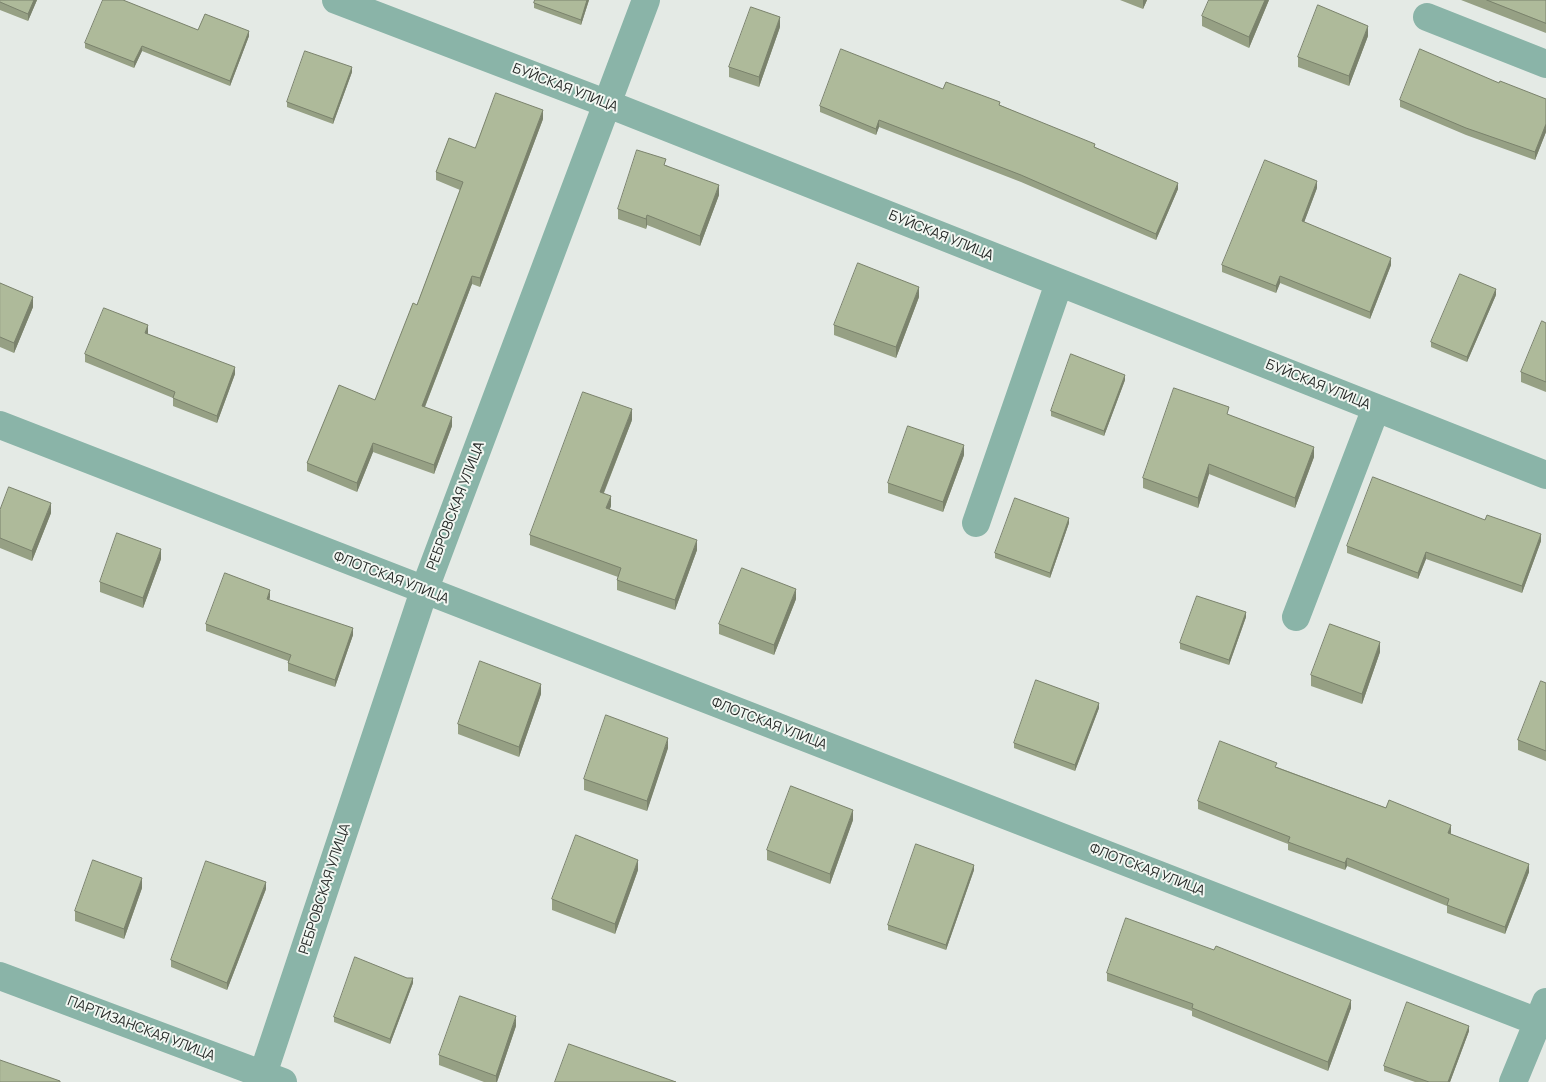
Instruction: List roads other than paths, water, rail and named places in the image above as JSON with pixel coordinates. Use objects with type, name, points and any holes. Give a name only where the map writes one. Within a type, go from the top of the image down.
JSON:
[{"type":"street","name":"БУЙСКАЯ УЛИЦА","points":[[336,0],[608,104],[1546,475]]},
{"type":"street","name":"РЕБРОВСКАЯ УЛИЦА","points":[[273,1078],[424,591],[646,0]]},
{"type":"street","points":[[1427,17],[1546,64]]},
{"type":"street","points":[[976,523],[1059,283]]},
{"type":"street","points":[[1296,616],[1376,408]]},
{"type":"street","name":"ФЛОТСКАЯ УЛИЦА","points":[[0,425],[424,591],[1542,1012]]},
{"type":"street","name":"ПАРТИЗАНСКАЯ УЛИЦА","points":[[0,976],[273,1078]]},
{"type":"street","points":[[1513,1082],[1542,1012]]}]
